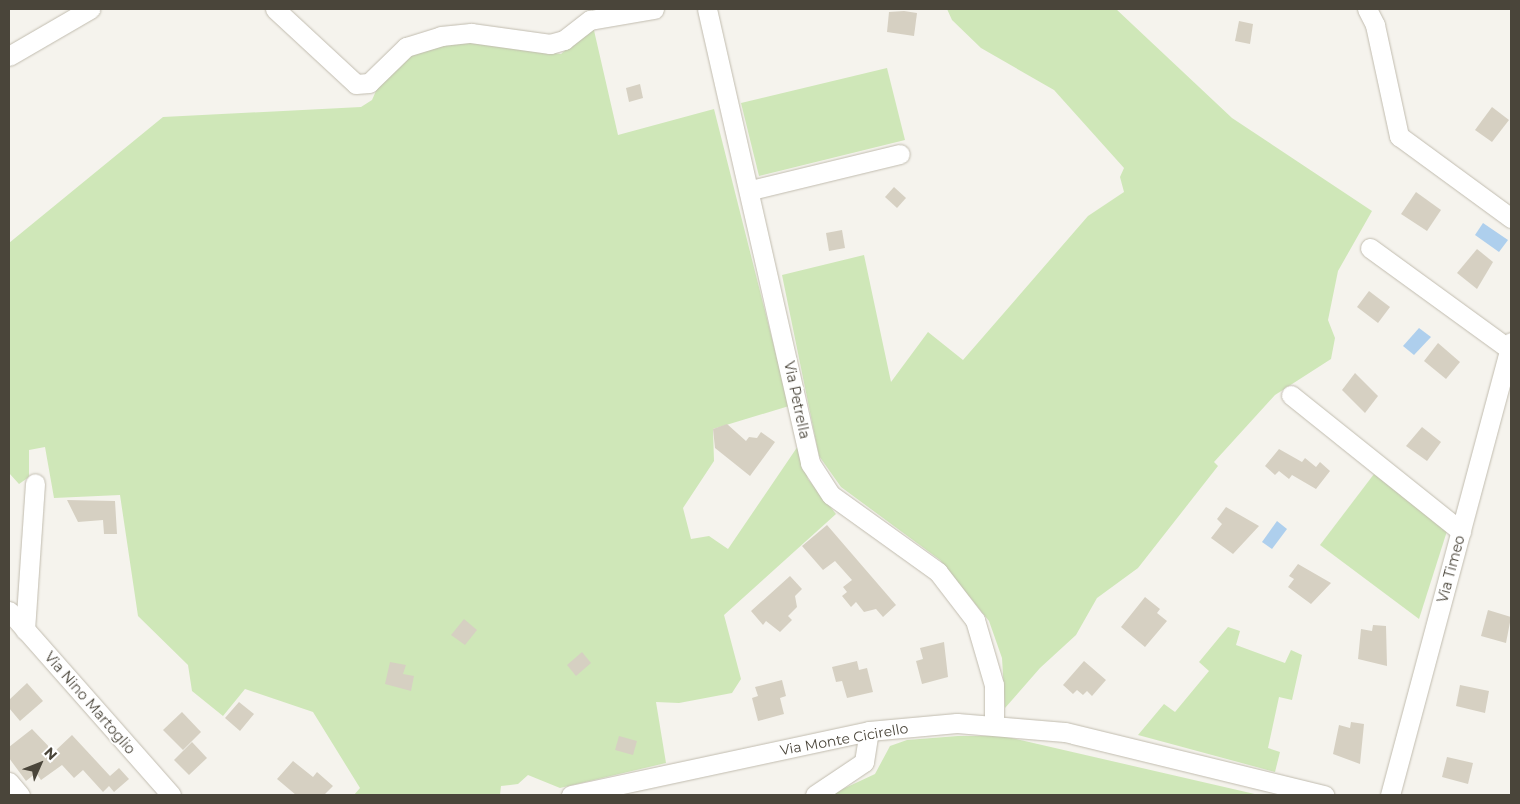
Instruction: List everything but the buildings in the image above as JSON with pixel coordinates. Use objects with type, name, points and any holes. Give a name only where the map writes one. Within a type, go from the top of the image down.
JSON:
[{"type":"street","points":[[9,56],[90,9]]},
{"type":"street","points":[[275,9],[356,84],[369,83],[406,47],[441,36],[471,33],[550,44],[564,40],[590,20],[654,9]]},
{"type":"street","name":"Via Petrella","points":[[706,9],[751,190],[810,463],[831,496],[938,572],[976,620],[994,685],[994,723]]},
{"type":"street","points":[[1367,9],[1375,25],[1399,136],[1511,218]]},
{"type":"street","points":[[751,190],[900,154]]},
{"type":"street","points":[[1370,248],[1510,346]]},
{"type":"street","name":"Via Timeo","points":[[1390,795],[1510,346]]},
{"type":"street","points":[[1291,395],[1461,531]]},
{"type":"street","points":[[25,630],[35,483]]},
{"type":"street","name":"Via Nino Martoglio","points":[[9,611],[171,795]]},
{"type":"street","name":"Via Monte Cicirello","points":[[571,795],[869,731],[994,723],[1065,732],[1324,795]]},
{"type":"street","points":[[815,795],[864,762],[869,731]]},
{"type":"street","points":[[9,782],[20,795]]},
{"type":"green space","points":[[947,9],[1116,9],[1232,118],[1372,211],[1338,271],[1328,320],[1335,338],[1331,359],[1275,395],[1214,462],[1218,466],[1138,568],[1097,598],[1076,635],[1040,668],[1005,708],[1002,658],[989,621],[940,560],[841,487],[819,456],[782,275],[864,255],[891,382],[928,332],[963,360],[1088,216],[1124,192],[1120,177],[1124,168],[1054,90],[981,48],[952,20]]},
{"type":"green space","points":[[593,26],[618,135],[714,109],[789,406],[713,429],[714,461],[683,508],[691,539],[709,536],[728,549],[798,446],[808,479],[836,514],[724,615],[741,679],[732,693],[679,703],[656,702],[666,763],[560,788],[528,775],[518,784],[501,786],[500,795],[354,795],[360,788],[313,712],[245,689],[223,716],[192,691],[188,665],[138,616],[120,495],[54,498],[45,447],[29,450],[29,477],[19,484],[9,473],[9,243],[163,117],[361,107],[372,100],[379,84],[406,53],[442,41],[468,41],[561,54]]},
{"type":"green space","points":[[887,68],[905,140],[759,176],[741,103]]},
{"type":"green space","points":[[1374,474],[1447,531],[1419,619],[1320,545]]},
{"type":"green space","points":[[1228,627],[1240,631],[1236,645],[1285,663],[1291,650],[1302,655],[1292,700],[1279,697],[1268,748],[1280,752],[1275,772],[1138,735],[1164,704],[1175,712],[1209,671],[1199,662]]},
{"type":"green space","points":[[958,736],[1003,736],[1259,795],[830,795],[875,774],[890,746],[907,740]]},
{"type":"water","points":[[1483,223],[1508,240],[1499,252],[1475,235]]},
{"type":"water","points":[[1419,328],[1431,337],[1414,355],[1403,346]]},
{"type":"water","points":[[1277,521],[1287,529],[1272,549],[1262,542]]}]
